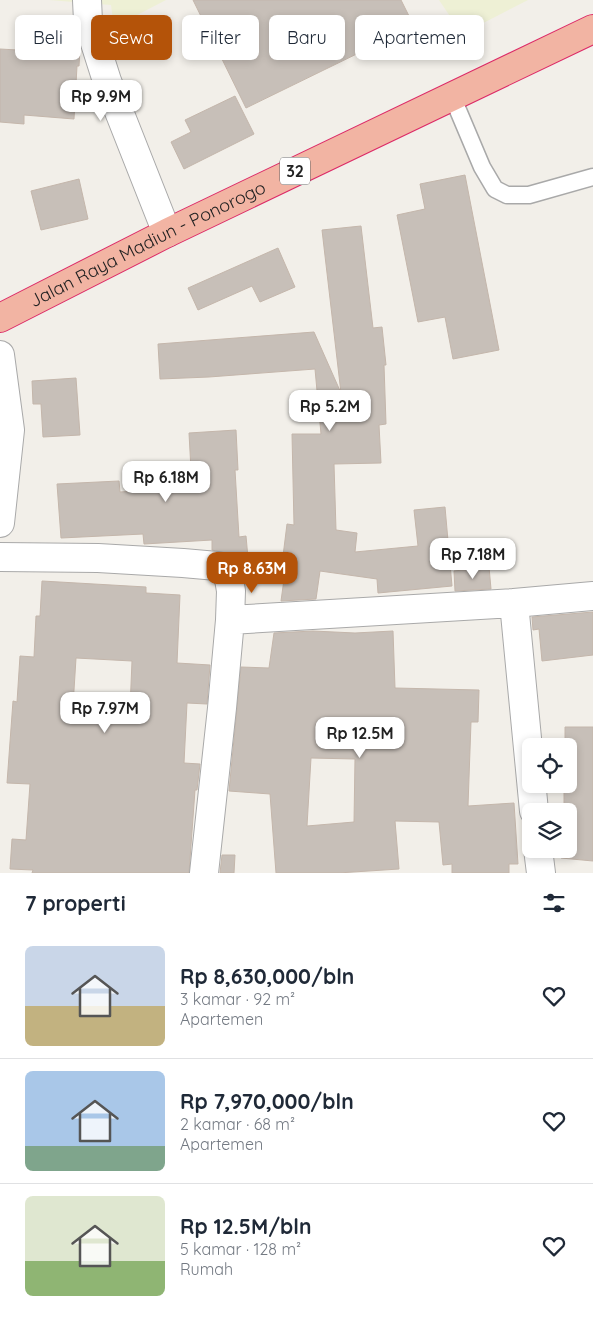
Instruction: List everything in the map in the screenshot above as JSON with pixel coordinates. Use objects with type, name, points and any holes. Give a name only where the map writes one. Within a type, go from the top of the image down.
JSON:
[{"type":"highway","name":"Jalan Raya Madiun - Ponorogo","points":[[0,318],[167,233],[593,29]]},
{"type":"street","points":[[86,0],[88,21],[107,80],[167,233]]},
{"type":"street","points":[[0,355],[10,430],[0,523]]},
{"type":"street","points":[[0,557],[98,558],[183,563],[217,566],[224,571],[229,579],[231,591],[230,620],[204,873]]},
{"type":"street","points":[[230,620],[514,603],[593,596]]},
{"type":"street","points":[[514,603],[533,803]]},
{"type":"street","points":[[539,858],[541,873]]},
{"type":"lane","points":[[452,96],[482,166],[495,189],[507,195],[529,195],[593,177]]},
{"type":"green space","points":[[49,0],[166,0],[137,15],[112,15],[111,5]]},
{"type":"green space","points":[[439,0],[528,0],[484,23],[484,15],[449,15]]},
{"type":"building","points":[[193,0],[401,0],[408,15],[355,15],[355,55],[345,60],[345,15],[269,15],[269,60],[344,60],[246,108],[222,60],[259,60],[259,15],[200,15]]},
{"type":"building","points":[[0,49],[15,50],[15,60],[79,60],[79,66],[77,66],[74,119],[24,115],[24,124],[0,122]]},
{"type":"building","points":[[235,96],[254,134],[184,169],[171,142],[191,132],[185,120]]},
{"type":"building","points":[[465,175],[499,350],[453,359],[445,317],[418,322],[397,215],[425,209],[420,184]]},
{"type":"building","points":[[79,179],[88,219],[41,230],[31,191]]},
{"type":"building","points":[[361,226],[373,328],[382,327],[386,365],[384,365],[386,424],[379,425],[381,463],[334,464],[336,530],[357,533],[355,552],[418,546],[414,510],[445,507],[452,586],[378,593],[377,579],[320,571],[316,599],[281,601],[286,565],[282,564],[287,524],[294,525],[292,434],[321,434],[315,369],[160,379],[158,344],[314,332],[341,393],[322,230]]},
{"type":"building","points":[[278,248],[295,287],[260,302],[252,286],[198,310],[188,288]]},
{"type":"building","points":[[76,378],[80,435],[43,437],[41,404],[33,404],[32,381]]},
{"type":"building","points":[[236,430],[238,470],[235,470],[239,537],[246,536],[248,558],[234,559],[226,553],[212,550],[212,540],[144,544],[143,534],[61,538],[57,484],[119,481],[120,492],[192,488],[189,433]]},
{"type":"building","points":[[489,567],[491,589],[455,591],[454,571]]},
{"type":"building","points":[[42,581],[146,587],[146,593],[180,595],[177,663],[210,665],[207,704],[187,703],[184,763],[200,764],[197,790],[195,790],[189,873],[32,873],[33,870],[10,869],[12,839],[26,840],[30,784],[7,783],[13,701],[17,702],[20,656],[34,657],[36,616],[40,616]],"holes":[[[76,658],[132,661],[130,709],[73,706]]]},
{"type":"building","points":[[593,612],[593,655],[542,661],[539,629],[533,630],[532,617]]},
{"type":"building","points":[[393,631],[395,688],[479,690],[478,722],[471,722],[468,806],[514,803],[518,864],[509,864],[509,873],[452,873],[452,864],[443,865],[439,822],[395,821],[399,869],[338,873],[276,873],[270,794],[229,791],[241,667],[269,668],[274,633]],"holes":[[[311,758],[355,759],[354,822],[307,826]]]},
{"type":"building","points":[[565,727],[593,727],[593,861],[561,858],[577,858],[577,803],[564,803],[564,793],[577,793],[577,738],[565,738]]},
{"type":"building","points":[[222,855],[235,855],[234,873],[220,873]]}]
